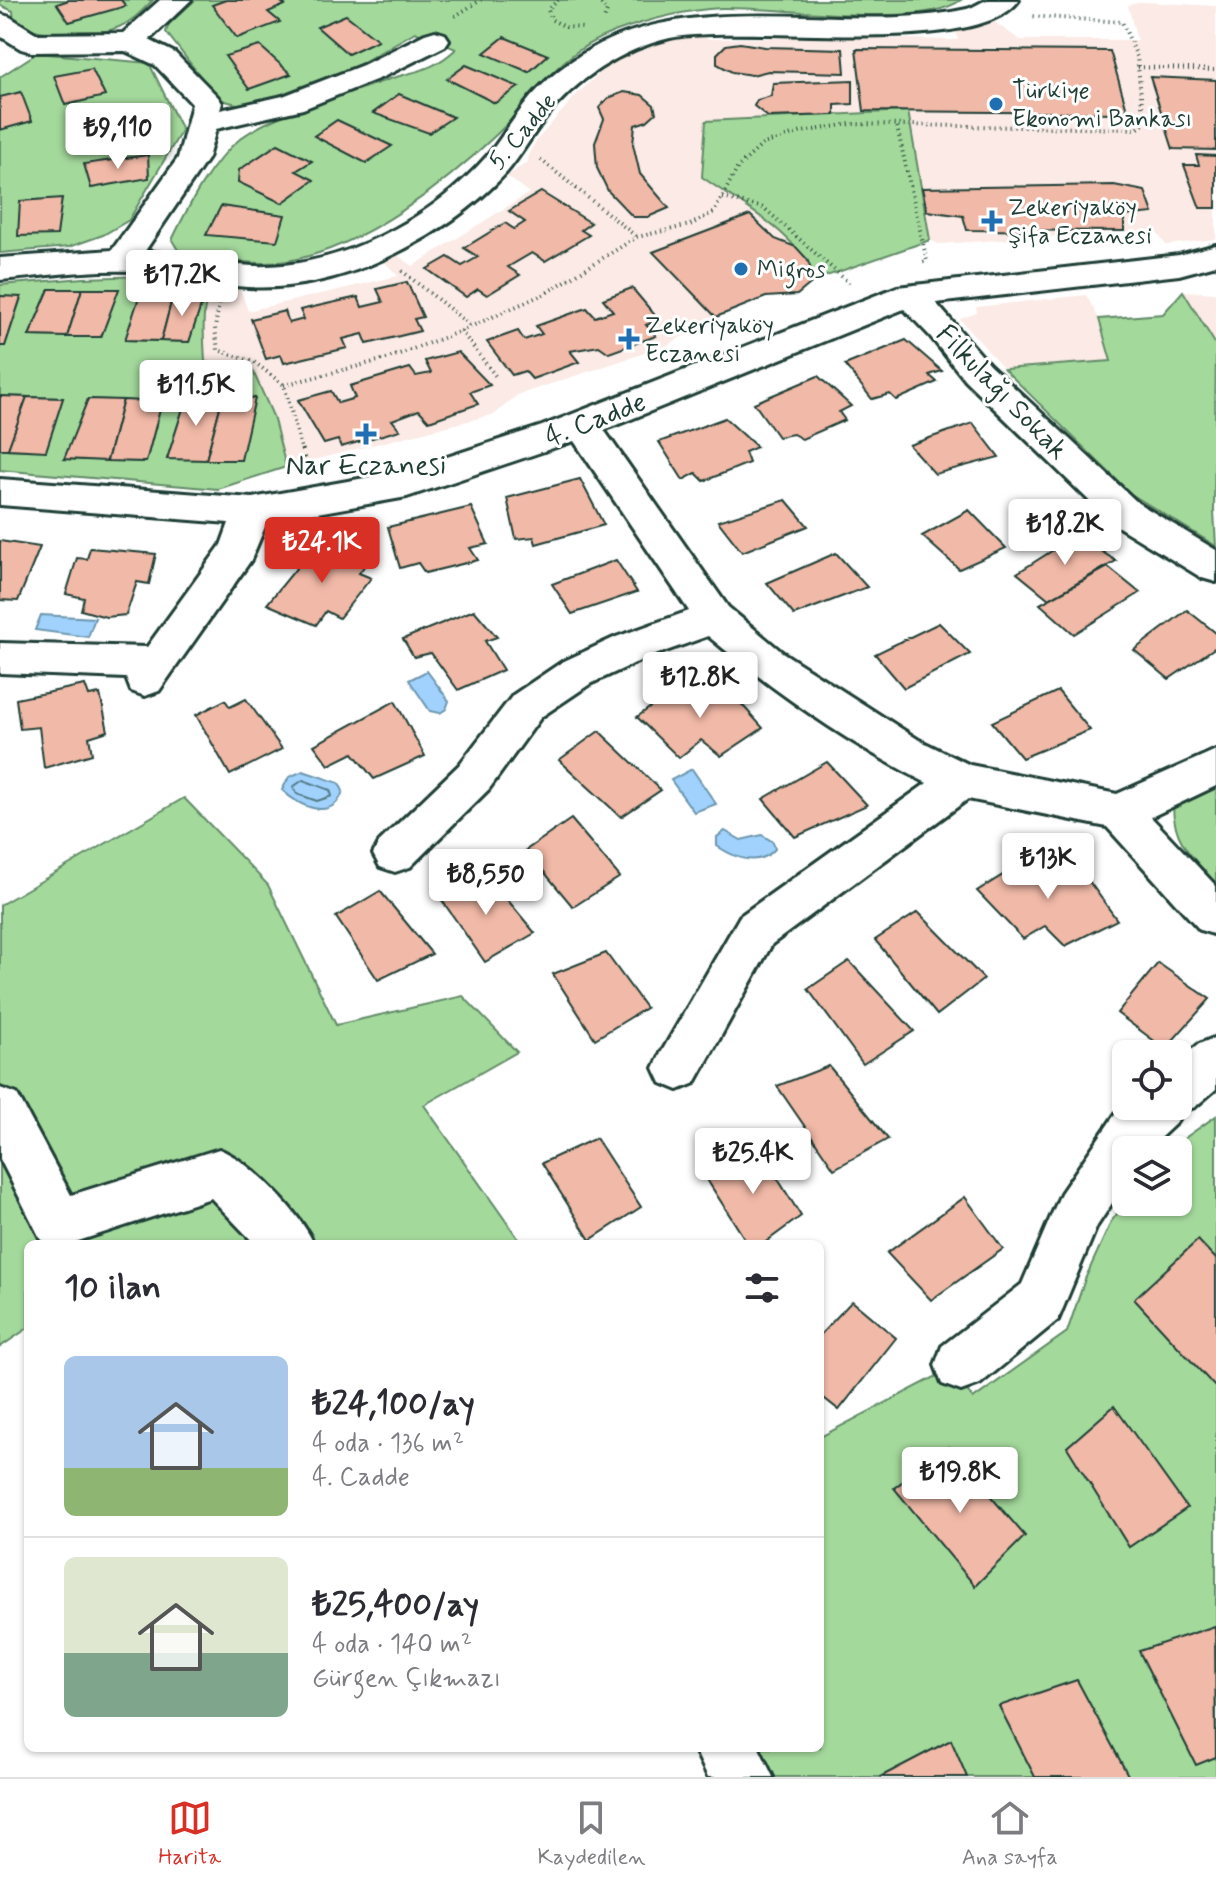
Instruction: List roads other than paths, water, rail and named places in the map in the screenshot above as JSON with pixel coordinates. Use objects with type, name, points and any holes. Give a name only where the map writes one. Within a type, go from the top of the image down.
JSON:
[{"type":"street","points":[[130,42],[177,0]]},
{"type":"street","name":"5. Cadde","points":[[0,269],[122,260],[236,275],[277,276],[317,272],[362,256],[451,204],[495,167],[549,95],[587,65],[627,40],[689,26],[894,27],[954,22],[993,6]]},
{"type":"street","points":[[0,23],[31,43],[130,42],[165,59],[207,103],[193,158],[122,260]]},
{"type":"street","points":[[202,123],[292,103],[373,71],[435,40]]},
{"type":"street","points":[[4,62],[31,43]]},
{"type":"street","points":[[1179,265],[1216,255]]},
{"type":"street","points":[[1179,265],[1216,270]]},
{"type":"street","name":"4. Cadde","points":[[0,492],[252,511],[407,484],[581,424],[910,280],[1179,265]]},
{"type":"street","name":"Filkulağı Sokak","points":[[910,280],[977,372],[1125,513],[1216,568]]},
{"type":"street","points":[[581,424],[714,618],[768,663],[904,752],[962,781],[1120,812],[1216,916]]},
{"type":"street","points":[[0,658],[152,672],[238,550],[252,511]]},
{"type":"street","points":[[395,854],[474,777],[527,706],[576,673],[630,648],[714,618]]},
{"type":"street","points":[[1120,812],[1216,767]]},
{"type":"street","points":[[678,1068],[756,930],[962,781]]},
{"type":"street","points":[[1192,1079],[1216,1059]]},
{"type":"street","points":[[0,1110],[59,1223],[219,1172],[285,1240]]},
{"type":"street","points":[[961,1365],[1040,1302],[1079,1210],[1133,1129],[1144,1120]]},
{"type":"street","points":[[727,1752],[743,1777]]},
{"type":"water","points":[[41,615],[95,618],[88,637],[35,630]]},
{"type":"water","points":[[427,671],[449,701],[440,713],[430,711],[409,680]]},
{"type":"water","points":[[692,769],[716,804],[694,812],[671,780]]},
{"type":"water","points":[[303,771],[339,783],[343,791],[338,801],[324,809],[315,808],[297,802],[282,790],[289,777]]},
{"type":"water","points":[[725,831],[741,840],[762,835],[773,842],[775,849],[754,860],[739,857],[717,846],[717,837]]},
{"type":"place","name":"Türkiye Ekonomi Bankası","points":[[996,104]]},
{"type":"place","name":"Zekeriyaköy Şifa Eczanesi","points":[[992,221]]},
{"type":"place","name":"Migros","points":[[741,269]]},
{"type":"place","name":"Zekeriyaköy Eczanesi","points":[[629,339]]},
{"type":"place","name":"Nar Eczanesi","points":[[366,434]]}]
